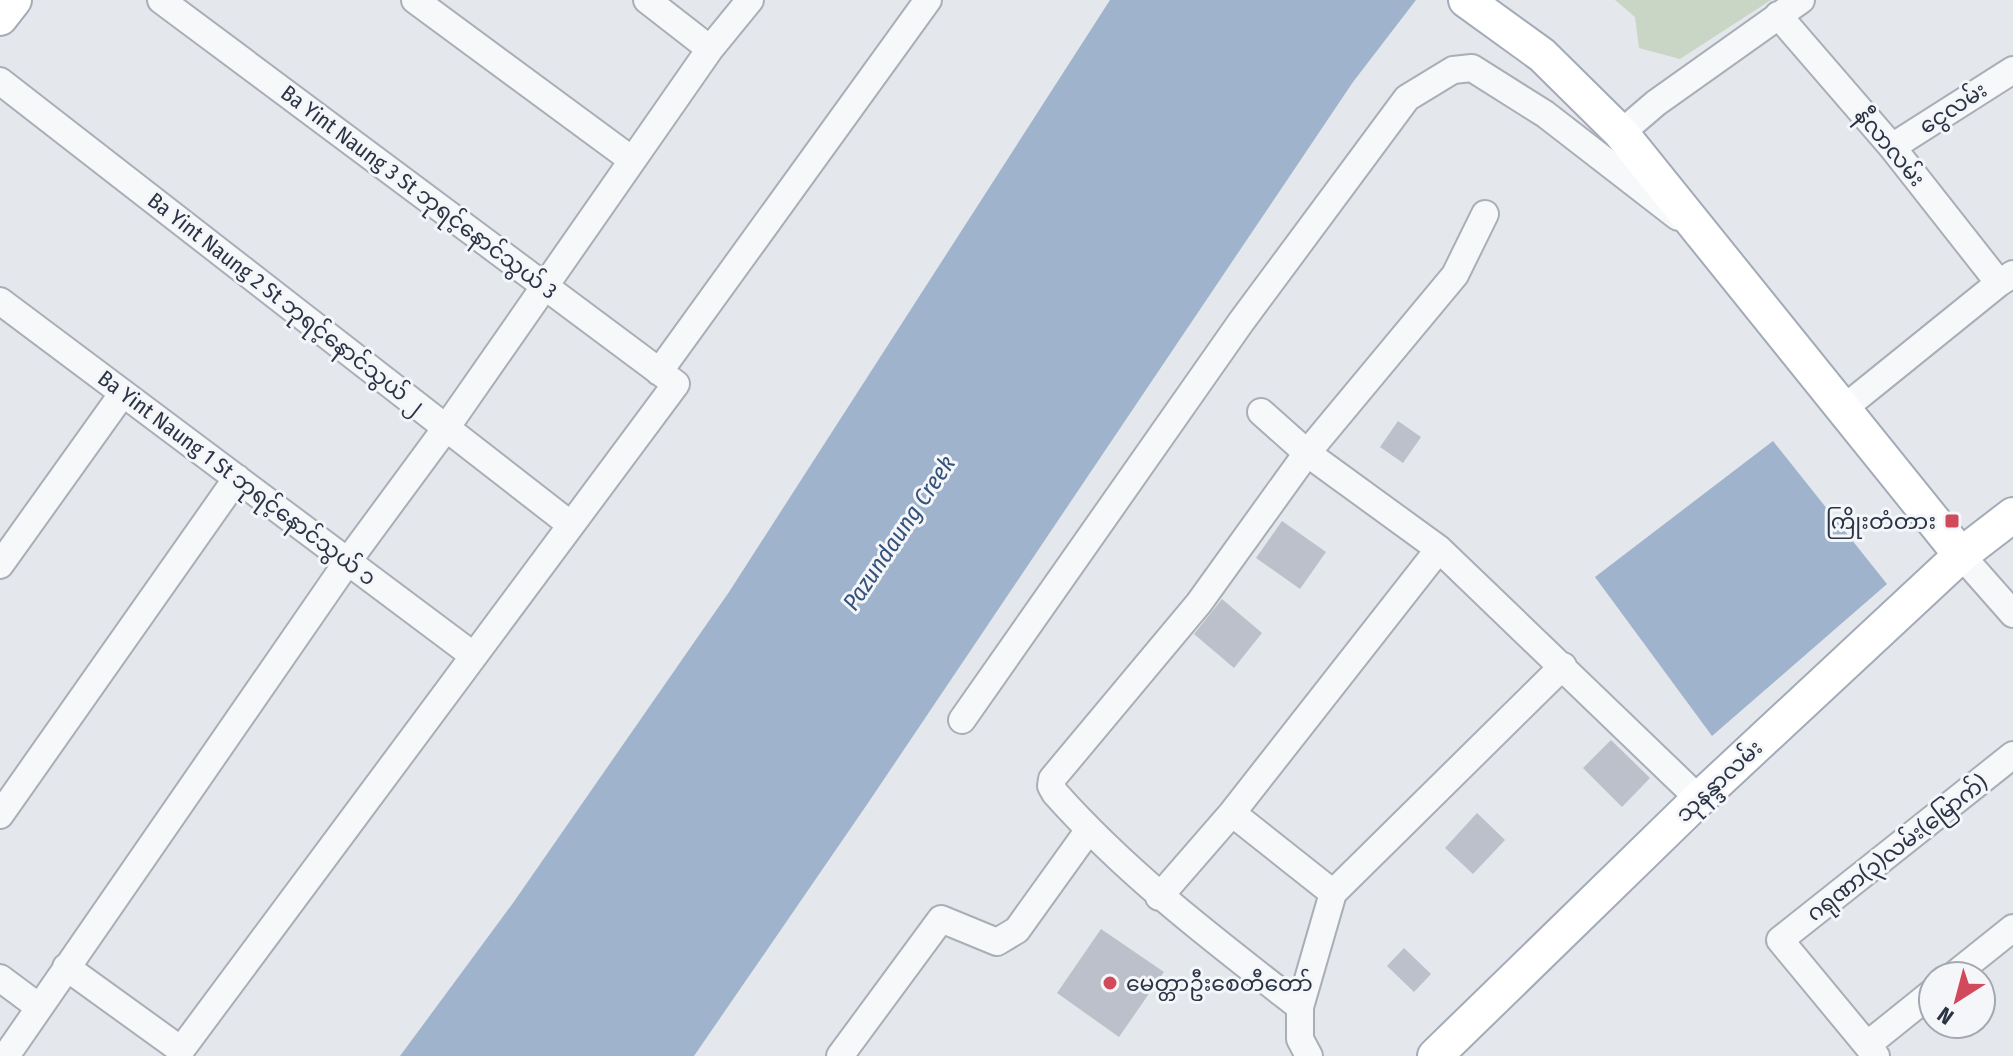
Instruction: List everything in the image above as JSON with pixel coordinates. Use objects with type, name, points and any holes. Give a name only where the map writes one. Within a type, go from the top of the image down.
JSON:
[{"type":"main road","points":[[0,18],[14,0]]},
{"type":"main road","points":[[1466,0],[1542,55],[1617,129],[1961,555]]},
{"type":"main road","name":"သုနန္ဒာလမ်း","points":[[1435,1056],[1699,799],[1961,555],[2013,515]]},
{"type":"street","name":"Ba Yint Naung 3 St ဘုရင့်နောင်သွယ် 3","points":[[161,0],[668,378]]},
{"type":"street","points":[[415,0],[632,160]]},
{"type":"street","points":[[647,0],[710,49]]},
{"type":"street","points":[[6,1056],[348,561],[546,287],[710,49],[750,0]]},
{"type":"street","points":[[66,967],[178,1053],[571,525],[668,378],[928,0]]},
{"type":"street","points":[[1617,129],[1801,0]]},
{"type":"street","name":"နီလာလမ်း","points":[[1778,15],[2006,278]]},
{"type":"street","points":[[962,720],[1241,322],[1407,98],[1453,70],[1472,68],[1545,114],[1709,242]]},
{"type":"street","name":"ငွေလမ်း","points":[[1892,147],[2013,70]]},
{"type":"street","name":"Ba Yint Naung 2 St ဘုရင့်နောင်သွယ် ၂","points":[[0,81],[571,525]]},
{"type":"street","points":[[1300,1007],[1159,897],[1088,831],[1055,793],[1051,786],[1052,779],[1199,603],[1307,453],[1455,275],[1485,214]]},
{"type":"street","points":[[1843,409],[2006,278]]},
{"type":"street","name":"Ba Yint Naung 1 St ဘုရင့်နောင်သွယ် ၁","points":[[0,301],[474,656]]},
{"type":"street","points":[[0,565],[123,393]]},
{"type":"street","points":[[1261,412],[1307,453],[1439,549],[1699,799]]},
{"type":"street","points":[[0,815],[237,478]]},
{"type":"street","points":[[1159,897],[1232,813],[1439,549]]},
{"type":"street","points":[[1961,555],[2013,614]]},
{"type":"street","points":[[1309,1056],[1300,1039],[1300,1007],[1333,893],[1563,666]]},
{"type":"street","name":"ဂရုဏာ(၃)လမ်း(မြောက်)","points":[[1872,1051],[1780,940],[2013,755]]},
{"type":"street","points":[[1232,813],[1333,893]]},
{"type":"street","points":[[840,1056],[941,919],[997,942],[1017,930],[1088,831]]},
{"type":"street","points":[[1973,960],[2013,928]]},
{"type":"street","points":[[0,978],[39,1007]]},
{"type":"street","points":[[1872,1051],[1917,1007]]},
{"type":"green space","points":[[1615,0],[1771,0],[1680,59],[1639,48],[1635,17]]},
{"type":"water","name":"Pazundaung Creek","points":[[1110,0],[1416,0],[1353,82],[694,1056],[400,1056],[513,903],[729,592]]},
{"type":"water","points":[[1773,441],[1887,584],[1712,736],[1595,577]]},
{"type":"building","points":[[1398,421],[1421,437],[1403,463],[1380,447]]},
{"type":"building","points":[[1282,521],[1326,552],[1300,589],[1256,558]]},
{"type":"building","points":[[1222,599],[1262,633],[1234,668],[1194,634]]},
{"type":"building","points":[[1611,740],[1650,778],[1622,807],[1583,768]]},
{"type":"building","points":[[1477,813],[1505,840],[1473,874],[1445,848]]},
{"type":"building","name":"မေတ္တာဦးစေတီတော်","points":[[1101,929],[1164,972],[1119,1037],[1057,993]]},
{"type":"building","points":[[1404,948],[1431,974],[1414,992],[1387,966]]},
{"type":"place","name":"ကြိုးတံတား","points":[[1952,521]]},
{"type":"place","name":"မေတ္တာဦးစေတီတော်","points":[[1110,983]]}]
